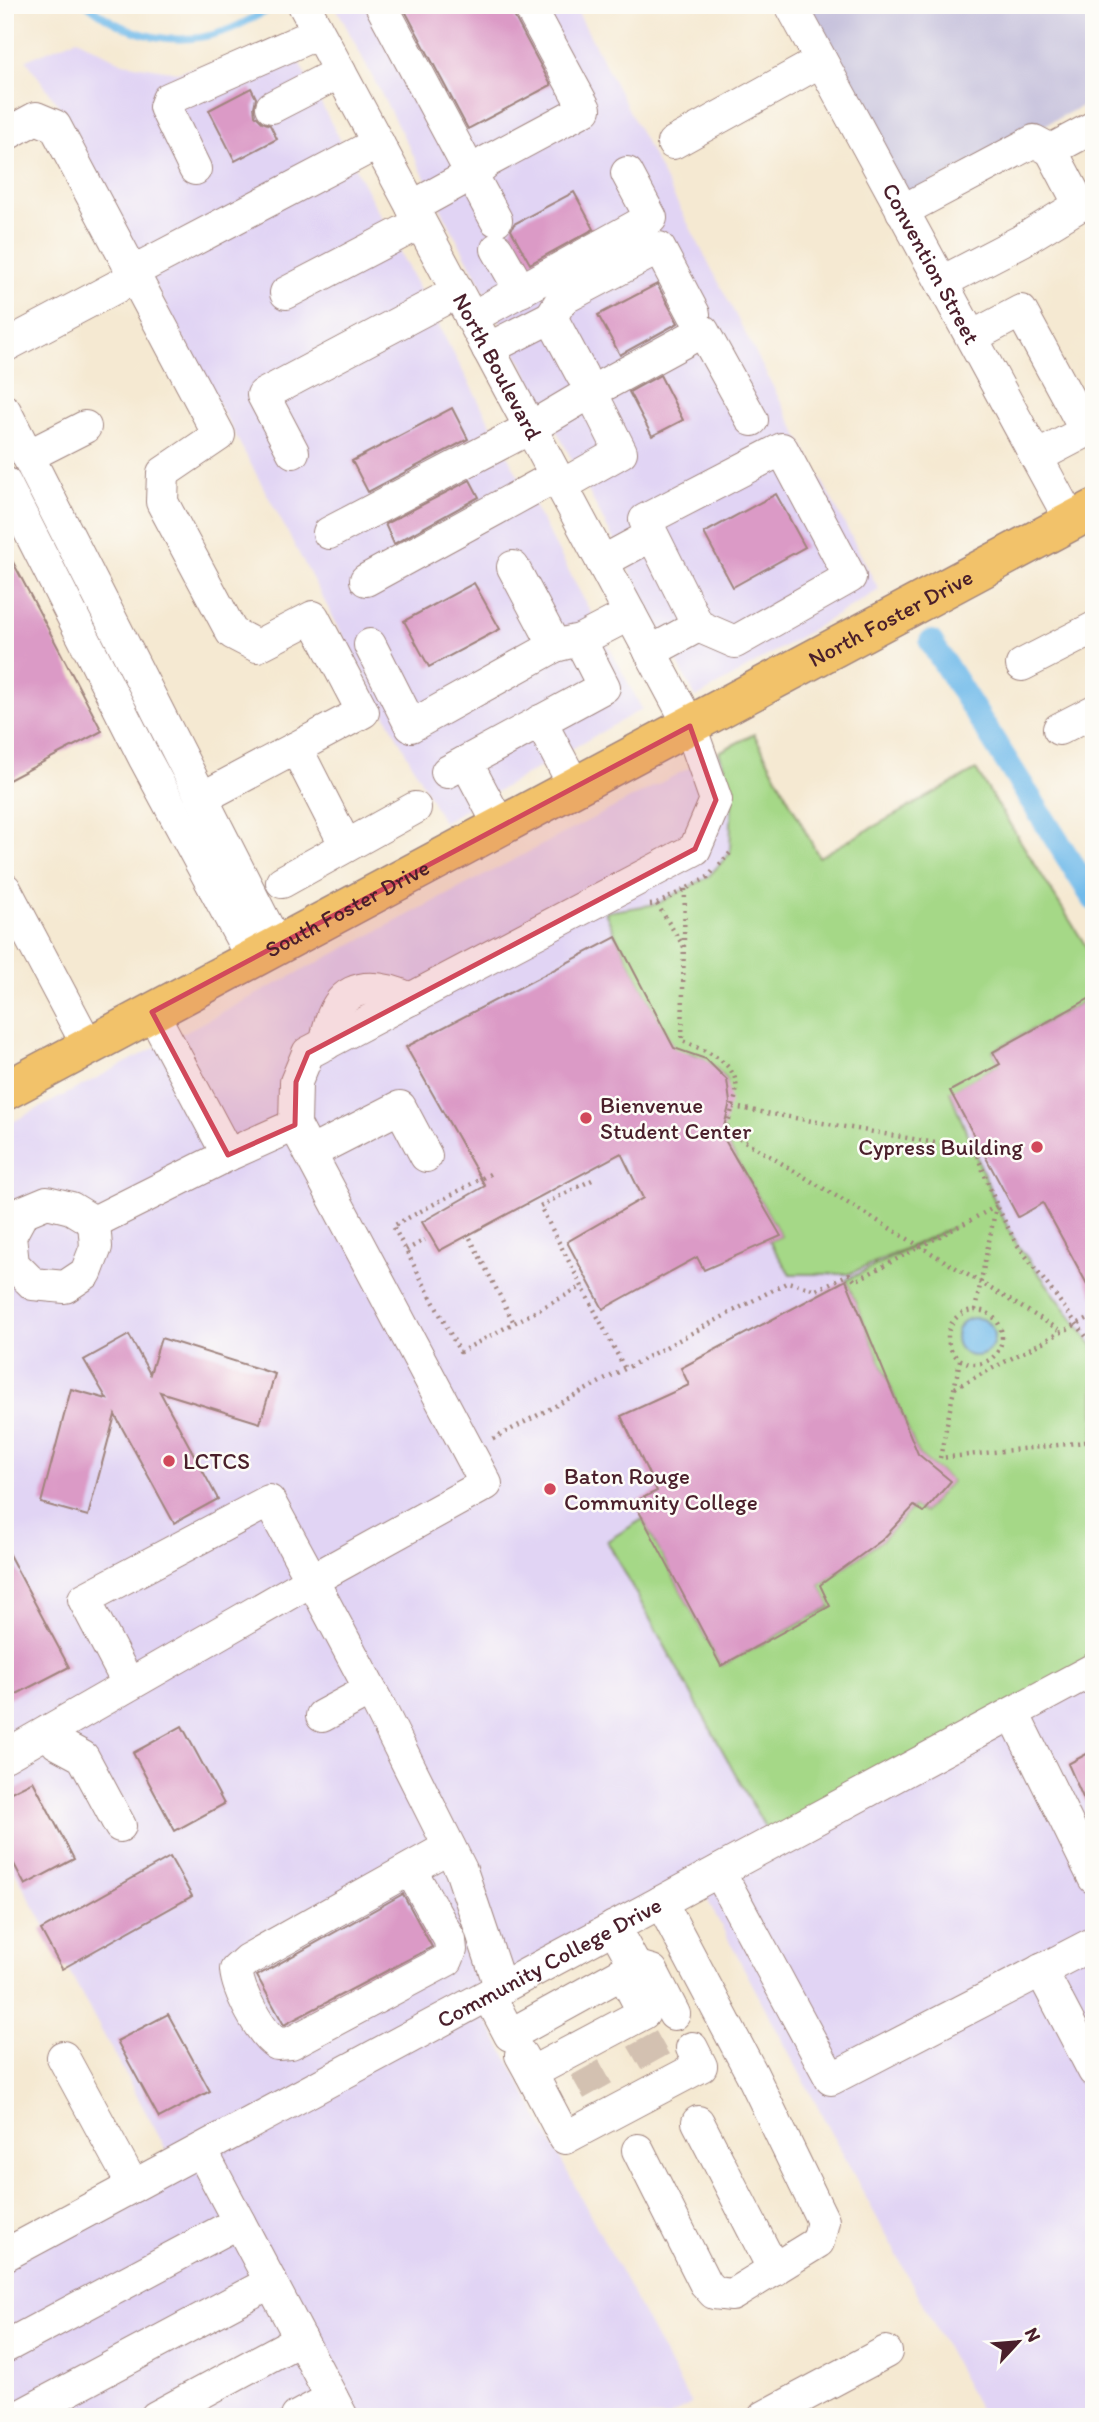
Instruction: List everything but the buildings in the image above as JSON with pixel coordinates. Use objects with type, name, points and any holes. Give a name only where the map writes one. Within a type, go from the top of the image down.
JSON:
[{"type":"main road","name":"North Foster Drive","points":[[690,726],[1088,513]]},
{"type":"main road","name":"South Foster Drive","points":[[7,1087],[690,726]]},
{"type":"street","name":"North Boulevard","points":[[295,1125],[296,1082],[308,1053],[695,849],[716,800],[690,726],[304,5]]},
{"type":"street","points":[[381,5],[472,174],[520,291]]},
{"type":"street","points":[[286,293],[416,215],[488,161],[584,109],[529,5]]},
{"type":"street","name":"Convention Street","points":[[791,5],[1037,457],[1088,513]]},
{"type":"street","points":[[195,169],[165,107],[168,99],[318,33]]},
{"type":"street","points":[[673,143],[821,61]]},
{"type":"street","points":[[272,107],[340,72]]},
{"type":"street","points":[[5,135],[36,118],[55,126],[219,436],[163,473],[162,502],[232,633],[257,646],[313,617],[363,712],[202,798]]},
{"type":"street","points":[[1051,150],[1094,127]]},
{"type":"street","points":[[902,211],[1034,141],[1051,150],[1080,205],[942,282]]},
{"type":"street","points":[[5,346],[378,144]]},
{"type":"street","points":[[293,452],[263,395],[464,305],[520,291],[651,218],[627,173]]},
{"type":"street","points":[[488,349],[551,317],[562,299],[659,248],[694,314]]},
{"type":"street","points":[[972,337],[1021,312],[1090,429],[1037,457]]},
{"type":"street","points":[[366,580],[621,452],[551,317]]},
{"type":"street","points":[[329,533],[530,428],[586,384],[703,331],[752,420]]},
{"type":"street","points":[[5,411],[202,798],[265,953]]},
{"type":"street","points":[[28,456],[85,427]]},
{"type":"street","points":[[782,449],[850,577],[735,642],[698,626],[645,520],[782,449]]},
{"type":"street","points":[[5,483],[145,760],[265,953]]},
{"type":"street","points":[[602,562],[652,535]]},
{"type":"street","points":[[500,827],[457,767],[604,687],[513,567]]},
{"type":"street","points":[[370,645],[411,726],[568,643],[630,614]]},
{"type":"street","points":[[650,652],[698,626]]},
{"type":"street","points":[[1022,665],[1094,628]]},
{"type":"street","points":[[1059,729],[1094,711]]},
{"type":"street","points":[[540,722],[575,787]]},
{"type":"street","points":[[296,748],[346,846]]},
{"type":"street","points":[[282,882],[415,808]]},
{"type":"street","points":[[5,889],[88,1046]]},
{"type":"street","points":[[152,1012],[228,1155]]},
{"type":"street","points":[[310,1153],[400,1107],[426,1156]]},
{"type":"street","points":[[5,1756],[486,1483],[295,1125],[228,1155],[94,1223]]},
{"type":"street","points":[[47,1202],[71,1208],[94,1223],[96,1247],[86,1273],[65,1287],[33,1284],[9,1266],[10,1236],[23,1212],[47,1202]]},
{"type":"street","points":[[129,1685],[84,1599],[269,1501],[370,1690],[461,1870],[495,1992],[510,2035],[565,2138],[593,2081],[649,2051]]},
{"type":"street","name":"Community College Drive","points":[[5,2255],[1094,1669]]},
{"type":"street","points":[[322,1716],[370,1690]]},
{"type":"street","points":[[1013,1713],[1094,1878]]},
{"type":"street","points":[[48,1731],[57,1743],[83,1757],[120,1826]]},
{"type":"street","points":[[410,1869],[450,1940],[451,1950],[447,1959],[291,2043],[278,2044],[268,2038],[237,1984],[236,1970],[247,1960],[449,1847]]},
{"type":"street","points":[[719,1871],[831,2079],[1094,1943]]},
{"type":"street","points":[[638,2150],[705,2283],[714,2293],[732,2295],[818,2242],[823,2221],[752,2074],[661,1902]]},
{"type":"street","points":[[614,1927],[644,2013],[649,2051]]},
{"type":"street","points":[[510,2035],[629,1969],[652,1971],[674,2014]]},
{"type":"street","points":[[1041,1970],[1094,2071]]},
{"type":"street","points":[[531,2073],[593,2081],[649,2051],[701,2066],[692,2048]]},
{"type":"street","points":[[63,2057],[133,2186]]},
{"type":"street","points":[[698,2122],[774,2270]]},
{"type":"street","points":[[201,2150],[337,2407],[297,2417]]},
{"type":"street","points":[[5,2347],[239,2222]]},
{"type":"street","points":[[12,2412],[271,2282]]},
{"type":"street","points":[[156,2417],[301,2339]]},
{"type":"street","points":[[764,2417],[887,2353]]},
{"type":"path","points":[[685,889],[682,1041],[714,1054],[732,1071],[737,1090],[726,1130],[1063,1332]]},
{"type":"path","points":[[657,904],[684,947]]},
{"type":"path","points":[[733,1107],[975,1150],[997,1206],[1016,1243],[1094,1347]]},
{"type":"path","points":[[490,1174],[393,1226],[460,1352],[583,1286]]},
{"type":"path","points":[[592,1180],[540,1206],[625,1369]]},
{"type":"path","points":[[483,1444],[788,1282],[816,1290],[849,1274],[855,1281],[997,1206]]},
{"type":"path","points":[[975,1310],[997,1206]]},
{"type":"path","points":[[470,1238],[514,1323]]},
{"type":"path","points":[[406,1250],[425,1240]]},
{"type":"path","points":[[984,1363],[999,1351],[1002,1333],[993,1317],[975,1310],[959,1315],[949,1329],[949,1346],[960,1360],[984,1363],[993,1369]]},
{"type":"path","points":[[955,1388],[1094,1315]]},
{"type":"path","points":[[960,1360],[940,1458],[1094,1441]]},
{"type":"highlighted area","points":[[690,726],[716,800],[695,849],[308,1053],[296,1082],[295,1125],[228,1155],[152,1012]]},
{"type":"shaded area","points":[[335,5],[574,5],[879,590],[696,698]]},
{"type":"shaded area","points":[[802,5],[1094,5],[1094,100],[907,195]]},
{"type":"shaded area","points":[[285,36],[642,709],[443,822],[57,103],[26,60],[77,39],[123,63],[177,72],[238,57]]},
{"type":"shaded area","name":"Baton Rouge Community College","points":[[754,734],[819,857],[976,770],[1094,959],[1094,2417],[983,2417],[698,1882],[477,2002],[691,2404],[668,2417],[5,2417],[5,2255],[174,2164],[5,1853],[5,1126]]},
{"type":"green space","points":[[754,734],[819,857],[976,770],[1094,959],[1094,996],[993,1051],[1000,1064],[950,1092],[997,1206],[1016,1243],[1094,1347],[1094,1669],[773,1842],[607,1541],[643,1519],[721,1666],[830,1607],[820,1585],[882,1540],[914,1506],[924,1512],[951,1481],[918,1454],[846,1280],[953,1227],[849,1274],[790,1274],[769,1241],[781,1236],[722,1135],[727,1080],[699,1056],[676,1053],[605,912],[657,904],[708,877],[730,853],[732,792],[719,752]]},
{"type":"water","points":[[975,1318],[989,1323],[994,1337],[989,1351],[975,1356],[961,1351],[956,1337],[961,1323]]},
{"type":"waterway","points":[[88,5],[103,16],[136,32],[171,39],[189,39],[225,31],[265,12]]},
{"type":"waterway","points":[[931,642],[1094,899]]},
{"type":"tunnel","points":[[642,2039],[655,2062]]},
{"type":"tunnel","points":[[585,2068],[598,2091]]},
{"type":"place","name":"Bienvenue Student Center","points":[[586,1118]]},
{"type":"place","name":"Cypress Building","points":[[1037,1147]]},
{"type":"place","name":"LCTCS","points":[[169,1461]]},
{"type":"place","name":"Baton Rouge Community College","points":[[550,1489]]}]
